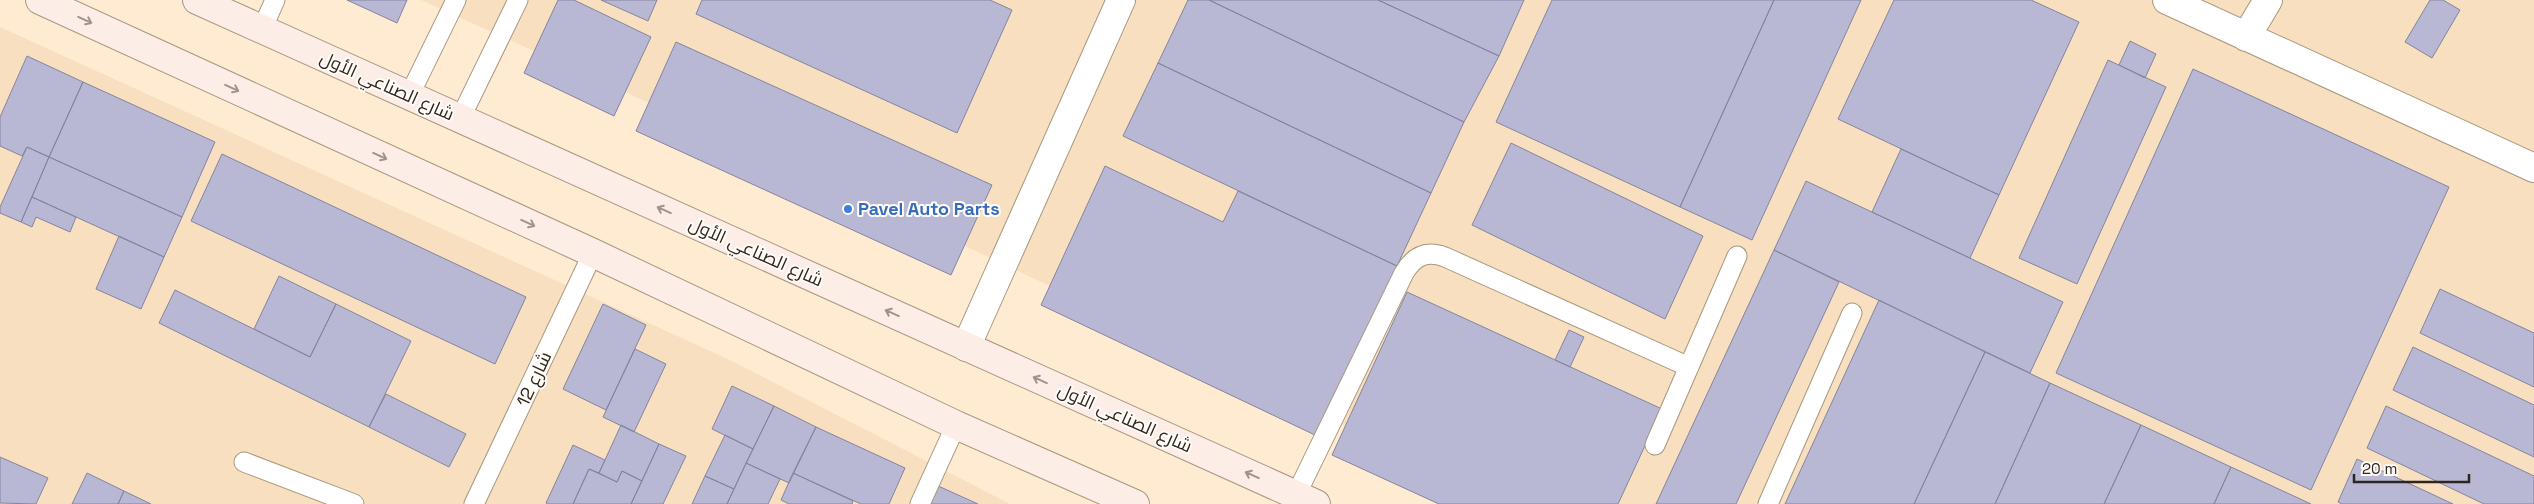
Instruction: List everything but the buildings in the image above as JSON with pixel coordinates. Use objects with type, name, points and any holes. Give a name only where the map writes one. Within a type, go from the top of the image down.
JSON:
[{"type":"main road","points":[[40,0],[592,253],[956,425],[1125,502]]},
{"type":"main road","name":"شارع الصناعي الأول","points":[[197,0],[1306,500]]},
{"type":"street","points":[[966,347],[1122,0]]},
{"type":"street","points":[[2166,0],[2534,168]]},
{"type":"street","points":[[2246,37],[2268,0]]},
{"type":"lane","points":[[262,29],[275,0]]},
{"type":"lane","points":[[409,96],[456,0]]},
{"type":"lane","points":[[460,119],[518,0]]},
{"type":"lane","name":"شارع 12","points":[[474,504],[592,253]]},
{"type":"lane","points":[[1306,500],[1404,273],[1414,260],[1421,256],[1437,254],[1445,257],[1690,366]]},
{"type":"lane","points":[[1655,445],[1737,256]]},
{"type":"lane","points":[[1768,504],[1852,313]]},
{"type":"lane","points":[[920,504],[956,425]]},
{"type":"lane","points":[[244,462],[354,504]]},
{"type":"shaded area","points":[[421,0],[2534,0],[2534,504],[1510,504],[944,236]]},
{"type":"shaded area","points":[[0,27],[732,361],[1010,504],[0,504]]},
{"type":"place","name":"Pavel Auto Parts","points":[[848,209]]}]
